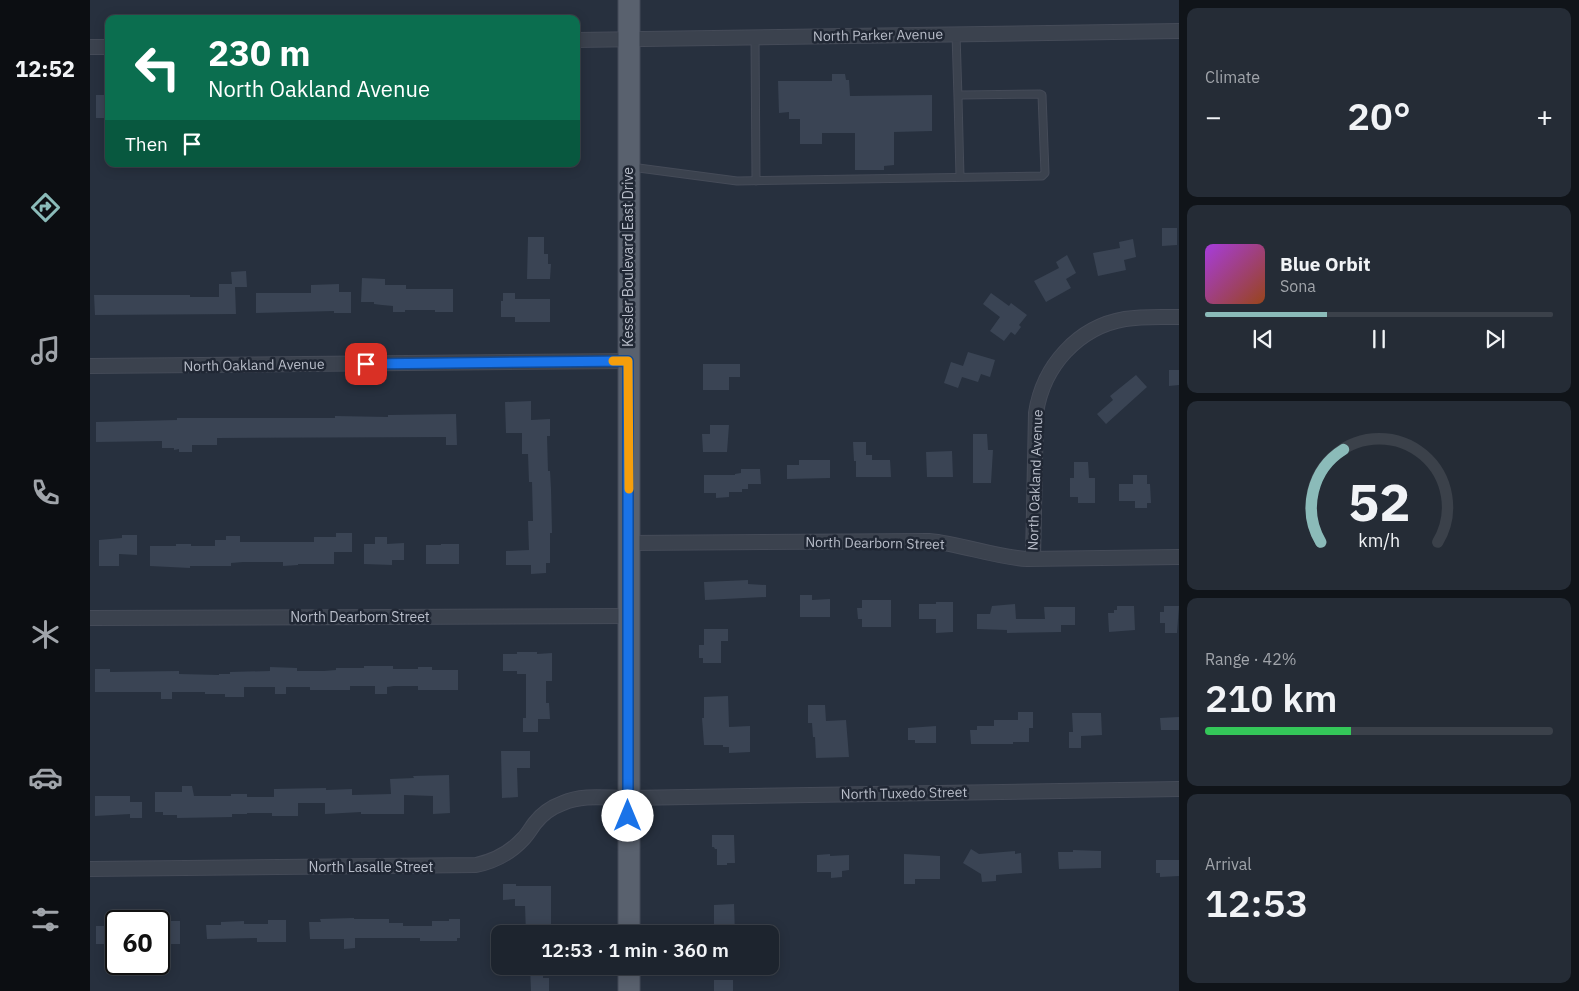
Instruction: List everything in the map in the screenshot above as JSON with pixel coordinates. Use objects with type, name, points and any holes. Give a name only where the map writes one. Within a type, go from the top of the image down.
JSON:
[{"type":"main road","name":"Kessler Boulevard East Drive","points":[[629,0],[629,925]]},
{"type":"main road","points":[[629,975],[629,991]]},
{"type":"street","name":"North Parker Avenue","points":[[580,40],[1179,31]]},
{"type":"street","points":[[90,47],[105,47]]},
{"type":"street","name":"North Oakland Avenue","points":[[1033,560],[1036,412],[1044,382],[1053,366],[1064,351],[1074,343],[1089,332],[1106,324],[1130,318],[1179,317]]},
{"type":"street","name":"North Oakland Avenue","points":[[90,366],[628,361]]},
{"type":"street","name":"North Dearborn Street","points":[[629,543],[929,541],[1003,557],[1033,560],[1179,557]]},
{"type":"street","name":"North Dearborn Street","points":[[90,618],[629,616]]},
{"type":"street","name":"North Tuxedo Street","points":[[628,798],[1179,789]]},
{"type":"street","name":"North Lasalle Street","points":[[90,869],[476,865],[500,857],[510,851],[524,838],[538,819],[564,802],[582,798],[628,798]]},
{"type":"lane","points":[[956,34],[960,177]]},
{"type":"lane","points":[[755,38],[756,181]]},
{"type":"lane","points":[[628,167],[737,181],[1042,176],[1045,173],[1042,95],[961,95],[958,98]]},
{"type":"building","points":[[832,74],[845,74],[846,80],[849,80],[850,96],[932,95],[932,131],[894,132],[894,165],[884,166],[884,170],[855,170],[855,133],[822,133],[822,144],[800,144],[800,119],[789,119],[789,112],[779,113],[778,81],[832,81]]},
{"type":"building","points":[[96,95],[105,95],[105,118],[96,118]]},
{"type":"building","points":[[1162,228],[1177,228],[1177,245],[1162,246]]},
{"type":"building","points":[[528,237],[544,237],[544,254],[548,254],[548,264],[551,264],[550,279],[527,279]]},
{"type":"building","points":[[1133,239],[1136,257],[1124,260],[1126,270],[1098,276],[1093,253],[1120,248],[1119,242]]},
{"type":"building","points":[[1067,255],[1076,273],[1066,279],[1071,288],[1046,302],[1034,281],[1059,268],[1056,262]]},
{"type":"building","points":[[246,271],[247,287],[235,287],[236,314],[95,315],[94,295],[190,295],[190,297],[219,297],[219,284],[232,284],[231,272]]},
{"type":"building","points":[[362,278],[385,279],[385,285],[406,285],[406,289],[453,289],[453,312],[405,310],[405,312],[393,312],[393,306],[374,304],[374,302],[361,302]]},
{"type":"building","points":[[339,284],[339,292],[351,292],[351,313],[334,313],[334,311],[256,313],[256,293],[311,293],[311,285]]},
{"type":"building","points":[[503,293],[515,293],[515,299],[550,299],[550,322],[515,322],[515,317],[501,317]]},
{"type":"building","points":[[991,293],[1009,306],[1011,303],[1027,315],[1019,325],[1021,327],[1015,335],[1011,332],[1004,341],[990,331],[1000,317],[983,304]]},
{"type":"building","points":[[968,352],[995,360],[990,377],[981,374],[978,382],[962,377],[958,388],[944,383],[951,362],[963,366]]},
{"type":"building","points":[[703,364],[740,364],[740,377],[729,377],[729,390],[703,390]]},
{"type":"building","points":[[1169,370],[1179,370],[1179,385],[1169,386]]},
{"type":"building","points":[[1136,375],[1147,387],[1106,424],[1097,414],[1113,400],[1110,396]]},
{"type":"building","points":[[531,401],[531,420],[550,419],[550,436],[547,436],[552,533],[550,533],[550,563],[546,563],[546,573],[531,574],[531,565],[506,565],[506,551],[529,550],[528,521],[533,521],[532,482],[529,482],[528,454],[522,454],[522,433],[506,433],[505,402]]},
{"type":"building","points":[[456,414],[457,445],[446,445],[446,437],[217,438],[217,445],[192,445],[192,452],[179,452],[179,449],[162,448],[162,441],[96,442],[96,422],[177,420],[177,418],[335,418],[335,416],[388,417],[388,415]]},
{"type":"building","points":[[710,425],[729,425],[727,452],[703,452],[702,434],[710,434]]},
{"type":"building","points":[[973,434],[987,434],[988,450],[993,450],[991,483],[973,483]]},
{"type":"building","points":[[853,442],[866,442],[866,455],[872,455],[872,460],[890,460],[891,477],[856,477]]},
{"type":"building","points":[[952,451],[953,477],[927,477],[926,452]]},
{"type":"building","points":[[799,460],[830,460],[830,478],[787,479],[787,465],[799,465]]},
{"type":"building","points":[[1074,462],[1088,462],[1089,478],[1095,478],[1095,503],[1078,503],[1078,497],[1070,497],[1070,478],[1074,478]]},
{"type":"building","points":[[741,469],[760,469],[761,484],[748,484],[748,489],[742,489],[742,492],[729,492],[729,497],[716,498],[716,493],[704,493],[704,475],[735,475],[741,473]]},
{"type":"building","points":[[1133,475],[1147,475],[1147,484],[1150,484],[1151,503],[1147,503],[1147,508],[1135,508],[1135,501],[1119,501],[1119,484],[1133,484]]},
{"type":"building","points":[[336,533],[352,533],[352,552],[334,552],[334,564],[283,566],[283,562],[243,562],[231,563],[231,566],[190,566],[190,568],[150,566],[150,546],[191,544],[191,546],[215,546],[215,540],[226,540],[226,536],[240,536],[240,542],[314,542],[314,537],[336,537]]},
{"type":"building","points":[[122,535],[137,535],[137,555],[119,554],[119,566],[99,566],[99,540],[122,538]]},
{"type":"building","points":[[375,537],[387,537],[387,544],[404,543],[404,560],[392,560],[392,565],[364,564],[364,544],[375,544]]},
{"type":"building","points":[[459,544],[459,564],[426,564],[426,545]]},
{"type":"building","points":[[748,580],[748,584],[766,585],[766,597],[705,600],[704,582]]},
{"type":"building","points":[[800,595],[812,595],[812,600],[830,599],[830,617],[800,617]]},
{"type":"building","points":[[862,600],[891,600],[891,627],[862,627],[862,619],[858,619],[857,608],[862,608]]},
{"type":"building","points":[[936,602],[953,602],[953,632],[936,633],[936,619],[919,619],[919,604],[936,604]]},
{"type":"building","points":[[1015,604],[1016,619],[1045,619],[1044,607],[1075,607],[1075,625],[1061,625],[1061,632],[1007,633],[1007,630],[977,629],[977,614],[990,614],[992,606]]},
{"type":"building","points":[[1117,606],[1134,606],[1135,630],[1109,632],[1108,613],[1114,613],[1114,610],[1117,610]]},
{"type":"building","points":[[1164,606],[1179,606],[1177,633],[1165,633],[1165,623],[1160,623],[1160,612],[1164,612]]},
{"type":"building","points":[[704,629],[728,629],[728,641],[721,641],[721,663],[703,663],[703,658],[699,658],[699,645],[704,645]]},
{"type":"building","points":[[517,652],[552,653],[552,681],[546,681],[546,703],[549,703],[550,719],[538,719],[538,732],[523,732],[523,718],[526,718],[526,674],[517,674],[517,671],[503,671],[503,654],[517,654]]},
{"type":"building","points":[[364,666],[393,666],[393,669],[432,667],[432,670],[458,670],[458,690],[418,690],[418,686],[394,686],[387,687],[387,694],[375,694],[375,686],[350,686],[350,690],[310,690],[310,687],[286,687],[286,694],[275,694],[275,687],[244,687],[244,697],[225,697],[225,694],[205,694],[205,692],[172,692],[172,699],[161,699],[161,692],[95,692],[95,669],[110,669],[110,672],[179,671],[179,674],[219,675],[230,674],[230,672],[270,671],[270,667],[297,668],[297,671],[324,671],[336,670],[336,668],[364,668]]},
{"type":"building","points":[[728,696],[729,727],[750,726],[750,752],[729,753],[729,747],[723,747],[723,745],[704,745],[702,718],[704,718],[704,697]]},
{"type":"building","points":[[808,705],[825,705],[826,721],[846,720],[849,757],[816,758],[812,723],[808,723]]},
{"type":"building","points":[[1018,712],[1033,712],[1033,728],[1029,728],[1029,742],[971,744],[970,730],[977,730],[977,726],[994,726],[994,720],[1018,720]]},
{"type":"building","points":[[1072,713],[1101,713],[1102,735],[1081,736],[1081,748],[1069,748],[1069,732],[1073,732]]},
{"type":"building","points":[[1179,717],[1179,730],[1161,730],[1160,718]]},
{"type":"building","points":[[936,726],[936,743],[915,743],[915,740],[908,740],[908,728]]},
{"type":"building","points":[[501,751],[530,751],[530,768],[517,768],[518,797],[502,798]]},
{"type":"building","points":[[449,775],[450,813],[433,814],[433,796],[404,795],[404,814],[361,814],[361,812],[325,814],[325,803],[298,803],[298,816],[272,816],[272,813],[247,813],[232,814],[232,817],[177,818],[177,815],[163,815],[163,812],[155,812],[155,792],[182,792],[182,786],[192,786],[194,796],[247,794],[247,797],[274,797],[274,789],[326,788],[326,790],[352,789],[352,795],[391,794],[390,779]]},
{"type":"building","points":[[95,796],[130,796],[130,802],[142,802],[142,818],[130,818],[130,814],[95,816]]},
{"type":"building","points":[[712,835],[734,835],[735,863],[717,865],[717,849],[712,847]]},
{"type":"building","points":[[971,849],[979,854],[1015,851],[1015,854],[1021,853],[1022,873],[996,875],[996,881],[982,882],[981,874],[963,863]]},
{"type":"building","points":[[1073,850],[1101,851],[1101,868],[1059,869],[1058,852],[1073,852]]},
{"type":"building","points":[[830,854],[830,856],[849,855],[849,870],[842,871],[842,877],[831,878],[831,872],[817,872],[817,855]]},
{"type":"building","points":[[904,854],[940,856],[940,879],[915,879],[915,884],[904,884]]},
{"type":"building","points":[[1156,860],[1179,860],[1179,876],[1160,877],[1160,873],[1156,873]]},
{"type":"building","points":[[503,884],[551,886],[551,925],[526,925],[525,906],[515,906],[515,899],[503,900]]},
{"type":"building","points":[[734,904],[735,925],[714,925],[714,905]]},
{"type":"building","points":[[320,919],[389,919],[389,923],[403,923],[403,926],[432,926],[432,921],[460,919],[460,938],[457,938],[457,941],[420,941],[420,938],[355,938],[355,948],[344,949],[344,939],[310,939],[309,922],[321,922]]},
{"type":"building","points":[[268,920],[286,920],[286,942],[257,942],[257,938],[207,939],[206,925],[221,925],[221,922],[244,921],[244,924],[268,924]]},
{"type":"building","points":[[170,921],[180,921],[180,944],[170,944]]},
{"type":"building","points":[[96,926],[105,926],[105,944],[96,944]]},
{"type":"building","points":[[530,975],[543,975],[543,978],[549,978],[549,991],[531,991]]},
{"type":"building","points":[[714,980],[733,980],[733,991],[714,991]]},
{"type":"slow traffic","points":[[613,361],[628,361],[629,489]]},
{"type":"route","points":[[366,364],[628,361],[628,816]]}]
